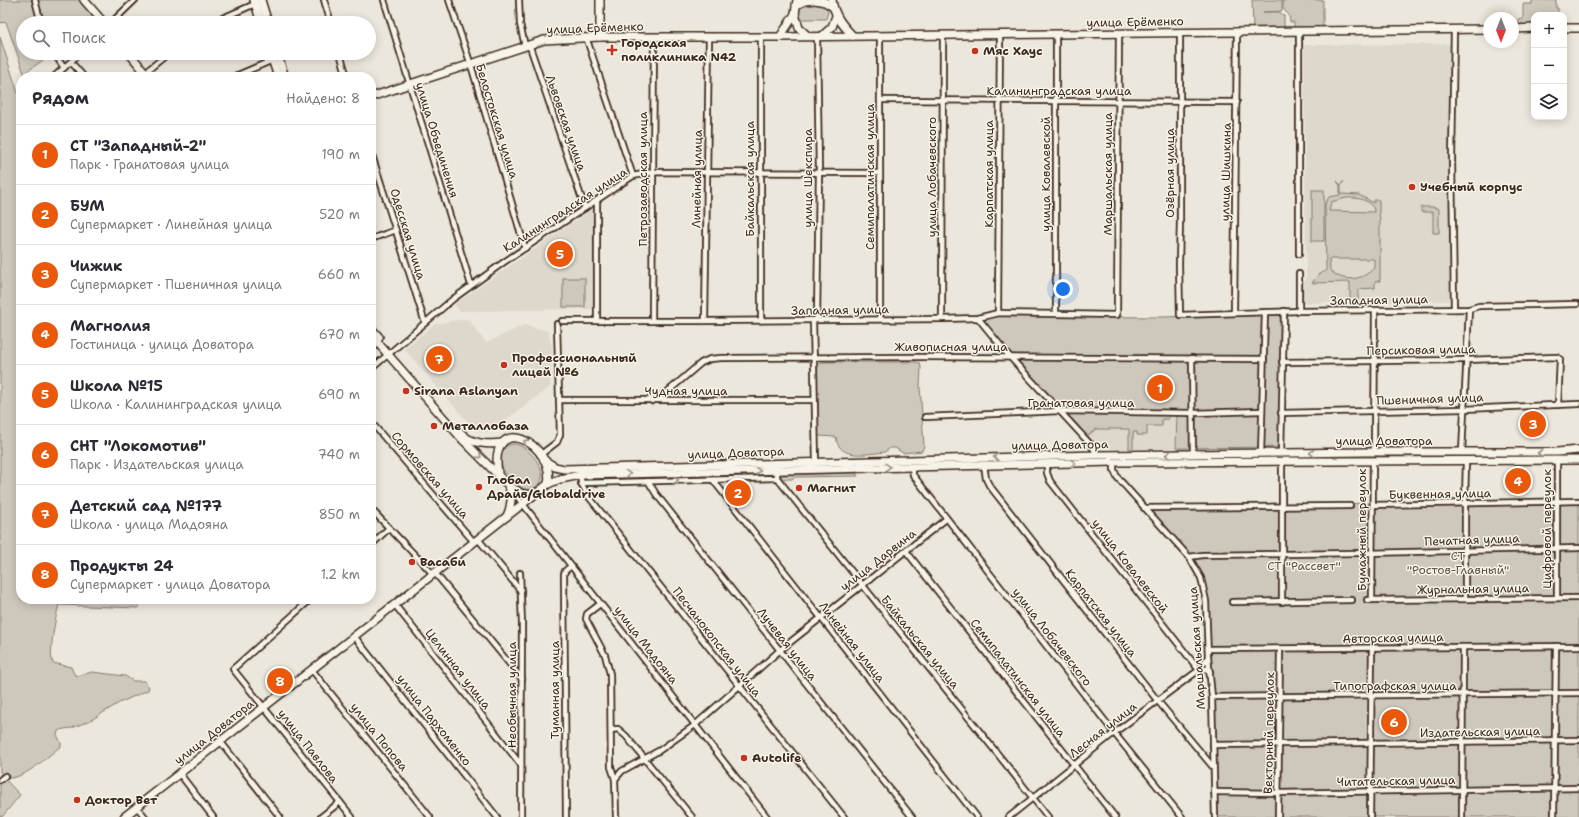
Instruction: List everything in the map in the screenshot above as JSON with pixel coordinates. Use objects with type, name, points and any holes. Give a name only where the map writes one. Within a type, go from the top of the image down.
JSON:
[{"type":"main road","points":[[84,0],[98,16]]},
{"type":"main road","points":[[89,0],[104,16]]},
{"type":"main road","points":[[600,0],[600,37]]},
{"type":"main road","points":[[780,37],[794,14],[797,3],[816,0],[832,4],[840,23],[853,36]]},
{"type":"main road","points":[[257,1],[260,16]]},
{"type":"main road","points":[[257,1],[264,16]]},
{"type":"main road","points":[[794,14],[799,28],[808,36]]},
{"type":"main road","points":[[819,36],[832,27],[836,16]]},
{"type":"main road","points":[[1519,28],[1531,28]]},
{"type":"main road","points":[[1567,28],[1579,28]]},
{"type":"main road","name":"улица Ерёменко","points":[[376,96],[544,40],[586,37],[780,37],[1483,29]]},
{"type":"main road","points":[[136,60],[148,72]]},
{"type":"main road","points":[[139,60],[148,72]]},
{"type":"main road","points":[[273,60],[276,72]]},
{"type":"main road","points":[[279,60],[283,72]]},
{"type":"main road","points":[[376,335],[389,353],[462,439],[498,473],[508,485],[522,494],[531,495],[537,493],[548,484],[549,474],[542,458],[528,442],[520,438],[510,439],[502,443],[486,444],[464,437],[389,353],[376,339]]},
{"type":"main road","points":[[498,473],[496,460],[498,450],[502,443]]},
{"type":"main road","name":"улица Доватора","points":[[548,484],[560,479],[777,470],[1281,457],[1374,452],[1557,452],[1579,450]]},
{"type":"main road","name":"улица Доватора","points":[[542,458],[555,467],[564,469],[1097,455],[1261,454],[1281,457],[1373,460],[1579,460]]},
{"type":"main road","points":[[506,517],[512,503],[508,485]]},
{"type":"main road","name":"улица Доватора","points":[[124,817],[220,740],[312,670],[537,493]]},
{"type":"street","points":[[35,0],[39,16]]},
{"type":"street","points":[[118,16],[135,0]]},
{"type":"street","points":[[324,0],[329,16]]},
{"type":"street","name":"улица Объединения","points":[[384,0],[471,285]]},
{"type":"street","name":"Белостокская улица","points":[[449,0],[471,65],[525,248]]},
{"type":"street","points":[[520,0],[520,24],[527,45]]},
{"type":"street","points":[[226,16],[257,1]]},
{"type":"street","points":[[1454,29],[1452,159],[1454,309]]},
{"type":"street","name":"улица Шишкина","points":[[1234,312],[1237,31]]},
{"type":"street","points":[[1299,31],[1299,254]]},
{"type":"street","name":"Озёрная улица","points":[[1180,32],[1180,314]]},
{"type":"street","name":"Маршальская улица","points":[[1117,315],[1119,33]]},
{"type":"street","name":"Карпатская улица","points":[[998,313],[1000,34]]},
{"type":"street","name":"улица Ковалевской","points":[[1056,34],[1056,314]]},
{"type":"street","name":"Семипалатинская улица","points":[[880,35],[880,319]]},
{"type":"street","name":"улица Лобачевского","points":[[942,319],[943,35]]},
{"type":"street","name":"улица Шекспира","points":[[816,462],[813,356],[818,172],[819,36]]},
{"type":"street","name":"Петрозаводская улица","points":[[586,37],[633,176]]},
{"type":"street","name":"Петрозаводская улица","points":[[652,321],[654,37]]},
{"type":"street","name":"Линейная улица","points":[[705,321],[709,37]]},
{"type":"street","name":"Байкальская улица","points":[[761,37],[761,320]]},
{"type":"street","name":"Львовская улица","points":[[527,45],[584,208]]},
{"type":"street","points":[[59,60],[64,68]]},
{"type":"street","points":[[150,72],[162,60]]},
{"type":"street","points":[[243,72],[266,60]]},
{"type":"street","points":[[342,60],[346,72]]},
{"type":"street","points":[[60,72],[71,62],[80,72]]},
{"type":"street","name":"Калининградская улица","points":[[880,100],[1237,102]]},
{"type":"street","name":"Одесская улица","points":[[376,168],[425,323]]},
{"type":"street","name":"Калининградская улица","points":[[376,365],[471,285],[633,176],[653,172],[880,173]]},
{"type":"street","points":[[597,200],[597,321]]},
{"type":"street","points":[[376,237],[396,230]]},
{"type":"street","points":[[1298,274],[1299,311]]},
{"type":"street","name":"Западная улица","points":[[1180,314],[1468,309],[1479,306],[1577,304]]},
{"type":"street","points":[[1462,452],[1468,309]]},
{"type":"street","points":[[1282,602],[1281,413],[1284,311]]},
{"type":"street","points":[[1374,452],[1375,311]]},
{"type":"street","points":[[1261,454],[1261,411],[1265,312]]},
{"type":"street","name":"Западная улица","points":[[562,321],[942,319],[978,318],[998,313],[1056,314],[1072,316],[1117,315]]},
{"type":"street","points":[[978,318],[1010,358],[1092,446],[1097,455]]},
{"type":"street","points":[[542,458],[559,439],[560,435],[557,324]]},
{"type":"street","name":"Живописная улица","points":[[652,401],[666,393],[701,363],[710,359],[721,358],[813,356],[1264,359]]},
{"type":"street","name":"Персиковая улица","points":[[1282,362],[1466,360],[1559,357],[1558,404]]},
{"type":"street","points":[[1192,358],[1193,455]]},
{"type":"street","name":"Чудная улица","points":[[559,400],[814,400]]},
{"type":"street","name":"Пшеничная улица","points":[[1281,413],[1464,409],[1579,404]]},
{"type":"street","name":"Гранатовая улица","points":[[925,418],[1060,411],[1193,413],[1261,411]]},
{"type":"street","name":"Сормовская улица","points":[[376,428],[521,591]]},
{"type":"street","name":"Бумажный переулок","points":[[1369,600],[1372,553],[1373,460]]},
{"type":"street","points":[[1465,599],[1466,460]]},
{"type":"street","name":"Цифровой переулок","points":[[1557,460],[1557,598]]},
{"type":"street","name":"Маршальская улица","points":[[1114,462],[1114,470],[1117,477],[1189,557],[1198,570],[1204,584],[1208,657],[1212,696],[1215,817]]},
{"type":"street","name":"улица Ковалевской","points":[[1047,463],[1047,473],[1050,481],[1199,670]]},
{"type":"street","name":"Карпатская улица","points":[[984,464],[986,479],[989,485],[1157,700],[1214,768]]},
{"type":"street","name":"улица Лобачевского","points":[[912,466],[913,475],[946,519],[1182,817]]},
{"type":"street","name":"улица Доватора","points":[[581,479],[648,481],[777,478],[777,470]]},
{"type":"street","name":"Байкальская улица","points":[[777,478],[1048,817]]},
{"type":"street","name":"Песчанокопская улица","points":[[581,479],[589,496],[844,817]]},
{"type":"street","name":"Линейная улица","points":[[713,480],[977,817]]},
{"type":"street","name":"Лучевая улица","points":[[648,481],[656,494],[912,817]]},
{"type":"street","name":"улица Мадояна","points":[[508,485],[767,817]]},
{"type":"street","name":"Буквенная улица","points":[[1373,505],[1579,501]]},
{"type":"street","points":[[1144,508],[1350,506]]},
{"type":"street","points":[[376,514],[434,574],[522,679]]},
{"type":"street","name":"улица Дарвина","points":[[614,779],[622,771],[660,750],[695,725],[780,651],[946,519]]},
{"type":"street","points":[[376,540],[389,528]]},
{"type":"street","name":"Печатная улица","points":[[1366,553],[1579,548]]},
{"type":"street","name":"Семипалатинская улица","points":[[906,551],[1115,817]]},
{"type":"street","points":[[1189,557],[1203,554],[1359,553]]},
{"type":"street","name":"Туманная улица","points":[[566,817],[564,574],[565,571],[571,566]]},
{"type":"street","name":"Необычная улица","points":[[520,573],[522,679],[521,817]]},
{"type":"street","name":"Журнальная улица","points":[[1369,600],[1579,598]]},
{"type":"street","points":[[1232,602],[1352,600]]},
{"type":"street","name":"улица Павлова","points":[[305,604],[233,669],[352,817]]},
{"type":"street","points":[[600,604],[587,614],[586,619],[605,655],[609,666],[611,767],[614,779],[617,816]]},
{"type":"street","name":"Целинная улица","points":[[395,605],[521,764]]},
{"type":"street","name":"улица Пархоменко","points":[[354,636],[497,817]]},
{"type":"street","points":[[1554,817],[1556,646]]},
{"type":"street","name":"Авторская улица","points":[[1208,649],[1372,649],[1579,646]]},
{"type":"street","points":[[1462,817],[1463,647]]},
{"type":"street","name":"Векторный переулок","points":[[1278,817],[1280,649]]},
{"type":"street","points":[[1370,817],[1372,649]]},
{"type":"street","name":"Лесная улица","points":[[1009,817],[1114,733],[1199,670],[1208,657]]},
{"type":"street","points":[[1199,670],[1206,669],[1210,672]]},
{"type":"street","name":"улица Попова","points":[[312,670],[430,817]]},
{"type":"street","name":"Типографская улица","points":[[1212,696],[1279,697],[1579,693]]},
{"type":"street","points":[[611,730],[618,729],[622,731],[646,758],[692,817]]},
{"type":"street","points":[[220,740],[280,817]]},
{"type":"street","name":"Издательская улица","points":[[1213,745],[1579,740]]},
{"type":"street","points":[[179,773],[213,817]]},
{"type":"street","points":[[0,780],[5,776]]},
{"type":"street","name":"Читательская улица","points":[[1214,792],[1370,792],[1579,788]]},
{"type":"street","points":[[321,817],[340,802]]},
{"type":"street","points":[[137,807],[145,817]]},
{"type":"shaded area","points":[[1450,44],[1449,301],[1303,303],[1302,281],[1306,281],[1304,45]]},
{"type":"shaded area","points":[[591,210],[593,215],[593,309],[459,311],[455,304]]},
{"type":"shaded area","name":"Профессиональный лицей №6","points":[[463,319],[469,320],[486,343],[524,325],[548,331],[552,348],[550,387],[489,432],[481,432],[474,429],[404,349],[435,324]]},
{"type":"shaded area","points":[[1169,414],[1177,414],[1176,448],[1133,449],[1133,432],[1137,432],[1137,435],[1147,426]]},
{"type":"shaded area","points":[[1096,429],[1129,429],[1129,449],[1098,449],[1086,437]]},
{"type":"green space","points":[[0,0],[79,0],[93,16],[16,16],[16,50],[6,22],[0,23]]},
{"type":"green space","points":[[1252,0],[1282,0],[1282,11],[1263,12],[1279,12],[1284,16],[1284,28],[1253,28]]},
{"type":"green space","points":[[1283,0],[1323,0],[1323,28],[1294,28],[1294,22],[1290,22],[1289,15],[1283,9]]},
{"type":"green space","points":[[1532,0],[1556,0],[1556,8],[1558,8],[1558,12],[1531,12],[1531,24],[1519,25],[1519,19],[1523,19],[1523,4],[1532,4]]},
{"type":"green space","points":[[815,2],[827,7],[828,12],[826,19],[800,19],[798,15],[801,5]]},
{"type":"green space","points":[[0,37],[16,87],[16,604],[139,604],[139,608],[59,605],[51,652],[53,663],[71,667],[74,674],[77,676],[92,672],[125,676],[133,681],[144,681],[149,687],[148,690],[119,703],[91,720],[72,728],[58,731],[57,735],[61,746],[23,774],[10,778],[5,777],[0,772]]},
{"type":"green space","points":[[19,60],[43,60],[28,72],[24,72]]},
{"type":"green space","points":[[1344,181],[1341,185],[1341,194],[1359,195],[1374,203],[1374,200],[1379,200],[1380,281],[1375,281],[1375,288],[1358,289],[1358,301],[1350,301],[1350,282],[1312,283],[1319,274],[1326,271],[1325,204],[1329,197],[1340,195],[1340,185]],"holes":[[[1346,198],[1364,200],[1371,205],[1374,212],[1329,211],[1331,202]],[[1329,259],[1374,259],[1374,268],[1364,276],[1346,279],[1330,270]]]},
{"type":"green space","points":[[1312,190],[1324,190],[1324,241],[1312,241]]},
{"type":"green space","points":[[1421,207],[1433,207],[1439,209],[1439,233],[1433,233],[1433,212],[1421,212]]},
{"type":"green space","points":[[563,278],[585,278],[585,307],[563,307]]},
{"type":"green space","points":[[1285,314],[1282,447],[1176,448],[1177,414],[1169,414],[1169,419],[1162,419],[1162,426],[1147,426],[1147,435],[1137,435],[1137,432],[1133,432],[1133,449],[1129,449],[1129,429],[1096,429],[1086,437],[1013,363],[980,320],[1000,316],[1162,317]]},
{"type":"green space","points":[[824,362],[920,363],[924,446],[922,451],[903,453],[895,448],[890,448],[885,452],[854,454],[843,450],[838,445],[836,437],[818,436],[817,370],[819,364]]},
{"type":"green space","points":[[515,444],[527,450],[538,463],[542,477],[540,483],[534,488],[526,489],[517,486],[504,470],[501,461],[501,453],[505,447]]},
{"type":"green space","points":[[856,473],[858,476],[794,477],[792,479],[782,479],[781,477],[783,475]]},
{"type":"green space","points":[[1579,500],[1579,817],[1214,817],[1204,596],[1199,579],[1188,561],[1141,507]]},
{"type":"green space","points":[[0,774],[20,795],[2,817],[0,817]]},
{"type":"place","name":"Городская поликлиника N42","points":[[612,50]]},
{"type":"place","name":"Мяс Хаус","points":[[975,51]]},
{"type":"place","name":"Учебный корпус","points":[[1412,187]]},
{"type":"place","name":"Школа №15","points":[[560,254]]},
{"type":"place","name":"Детский сад №177","points":[[439,359]]},
{"type":"place","name":"Профессиональный лицей №6","points":[[504,365]]},
{"type":"place","name":"СТ \"Западный-2\"","points":[[1160,388]]},
{"type":"place","name":"Sirana Aslanyan","points":[[406,391]]},
{"type":"place","name":"Чижик","points":[[1533,424]]},
{"type":"place","name":"Металлобаза","points":[[434,426]]},
{"type":"place","name":"Магнолия","points":[[1518,481]]},
{"type":"place","name":"Глобал Драйв/Globaldrive","points":[[479,487]]},
{"type":"place","name":"Магнит","points":[[799,488]]},
{"type":"place","name":"БУМ","points":[[738,493]]},
{"type":"place","name":"Васаби","points":[[412,562]]},
{"type":"place","name":"Продукты 24","points":[[280,681]]},
{"type":"place","name":"СНТ \"Локомотив\"","points":[[1394,722]]},
{"type":"place","name":"Autolife","points":[[744,758]]},
{"type":"place","name":"Доктор Вет","points":[[77,800]]},
{"type":"park label","name":"СТ \"Ростов-Главный\"","points":[[1458,563]]},
{"type":"park label","name":"СТ \"Рассвет\"","points":[[1304,566]]}]
